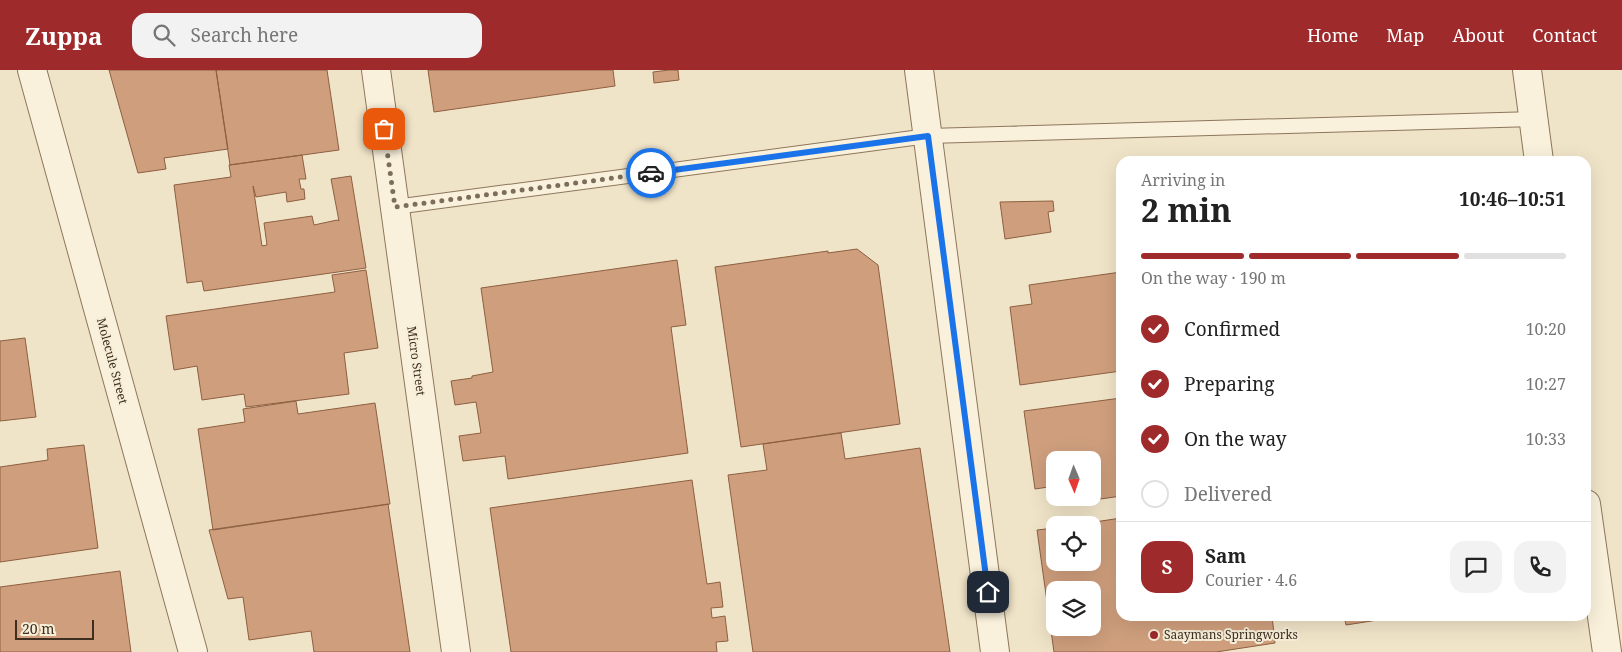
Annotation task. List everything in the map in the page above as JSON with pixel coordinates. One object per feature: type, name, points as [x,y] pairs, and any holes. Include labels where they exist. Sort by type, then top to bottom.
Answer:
[{"type":"street","name":"Molecule Street","points":[[32,70],[192,652]]},
{"type":"street","name":"Micro Street","points":[[376,70],[456,652]]},
{"type":"street","points":[[919,70],[995,652]]},
{"type":"street","points":[[1527,70],[1538,156]]},
{"type":"street","points":[[1591,545],[1604,651]]},
{"type":"lane","points":[[395,207],[928,136],[1534,119]]},
{"type":"building","points":[[109,70],[216,70],[228,149],[164,158],[166,169],[138,173]]},
{"type":"building","points":[[216,70],[327,70],[339,150],[230,165]]},
{"type":"building","points":[[428,70],[613,70],[615,86],[434,112]]},
{"type":"building","points":[[678,70],[679,80],[654,83],[653,72]]},
{"type":"building","points":[[302,155],[306,179],[299,179],[301,189],[304,189],[305,199],[287,202],[286,192],[256,197],[253,186],[262,246],[267,245],[264,223],[312,216],[314,225],[339,221],[331,179],[351,176],[366,268],[204,291],[202,281],[187,283],[174,185],[231,177],[229,165]]},
{"type":"building","points":[[1053,201],[1054,211],[1048,212],[1051,232],[1005,239],[1000,202]]},
{"type":"building","points":[[857,249],[878,265],[900,424],[741,447],[715,267],[828,251],[828,253]]},
{"type":"building","points":[[677,260],[686,325],[671,327],[688,453],[508,479],[505,456],[463,461],[459,436],[481,433],[476,402],[455,405],[451,381],[493,372],[481,288]]},
{"type":"building","points":[[366,270],[378,348],[344,353],[349,394],[246,407],[244,394],[202,400],[197,366],[174,370],[166,316],[335,292],[332,275]]},
{"type":"building","points":[[1116,273],[1116,372],[1020,385],[1010,307],[1032,304],[1029,285]]},
{"type":"building","points":[[25,338],[36,417],[0,421],[0,341]]},
{"type":"building","points":[[1116,399],[1116,497],[1101,499],[1101,451],[1046,451],[1046,487],[1035,489],[1024,411]]},
{"type":"building","points":[[296,401],[298,414],[375,403],[390,504],[213,530],[198,429],[245,422],[243,409]]},
{"type":"building","points":[[841,433],[845,459],[920,448],[950,652],[753,652],[728,475],[767,470],[763,444]]},
{"type":"building","points":[[84,445],[98,548],[0,562],[0,467],[48,460],[47,449]]},
{"type":"building","points":[[692,480],[707,584],[720,582],[723,607],[711,608],[712,618],[725,616],[728,641],[716,642],[717,652],[511,652],[490,508]]},
{"type":"building","points":[[388,504],[410,652],[314,652],[311,631],[249,640],[243,597],[228,599],[209,530]]},
{"type":"building","points":[[1116,519],[1116,621],[1273,621],[1275,643],[1216,652],[1054,652],[1052,636],[1101,636],[1101,581],[1046,581],[1046,595],[1037,530],[1046,529],[1046,571],[1101,571],[1101,521]]},
{"type":"building","points":[[120,571],[131,652],[0,652],[0,587]]},
{"type":"building","points":[[1345,621],[1371,621],[1346,625]]},
{"type":"way so far","points":[[384,129],[395,207],[651,173]]},
{"type":"place","name":"Saaymans Springworks","points":[[1154,635]]},
{"type":"route","points":[[651,173],[928,136],[988,592]]}]
